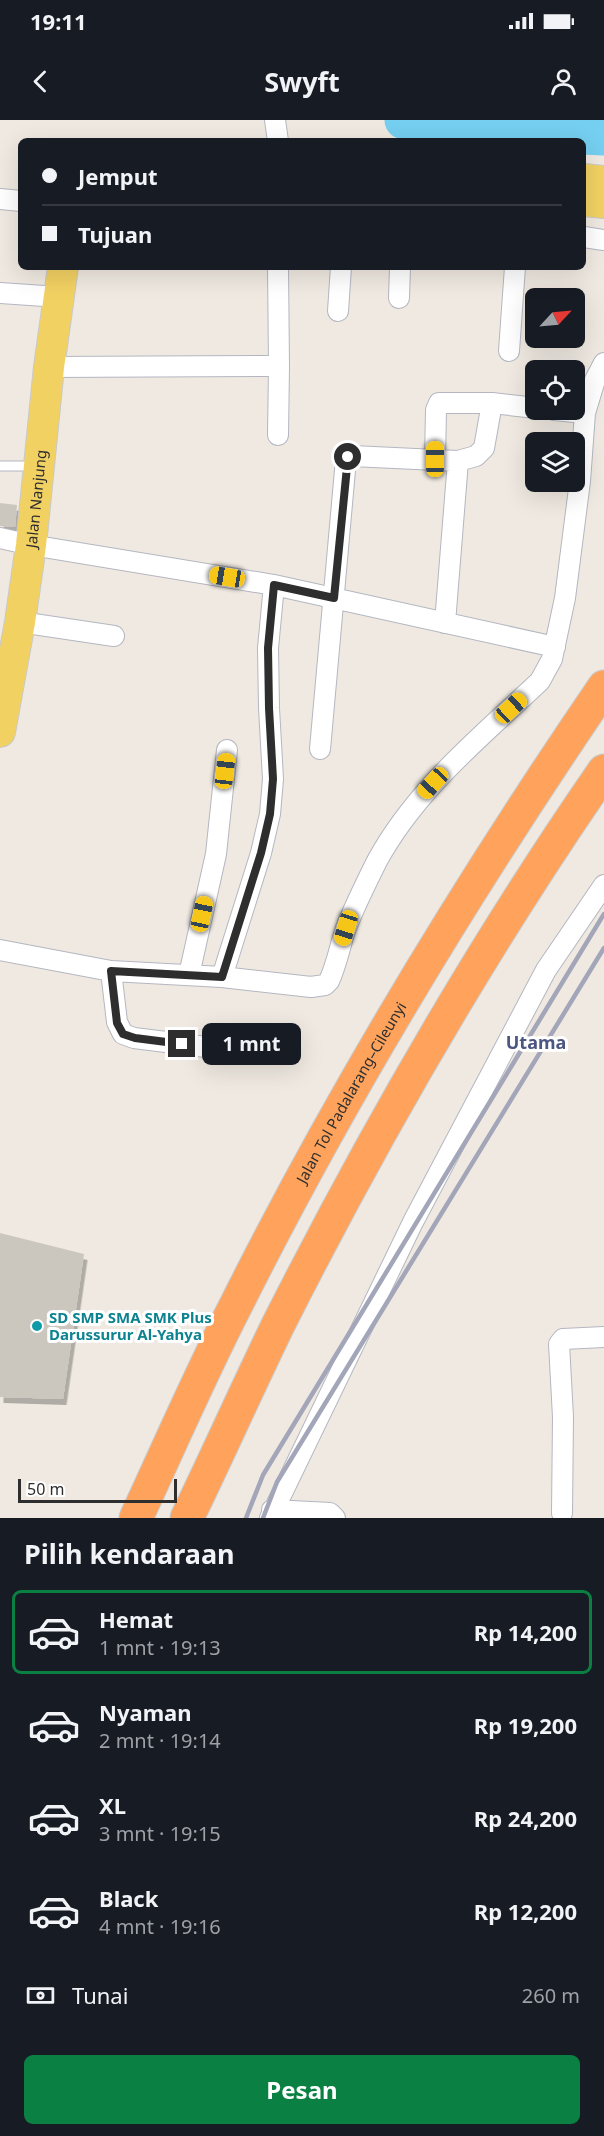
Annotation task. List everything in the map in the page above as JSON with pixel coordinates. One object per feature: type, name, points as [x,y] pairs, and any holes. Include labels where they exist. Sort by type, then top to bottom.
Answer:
[{"type":"highway","name":"Jalan Tol Padalarang–Cileunyi","points":[[136,1518],[235,1305],[313,1159],[396,1012],[471,889],[604,687]]},
{"type":"highway","points":[[187,1518],[278,1327],[346,1196],[501,927],[604,771]]},
{"type":"main road","points":[[586,179],[604,181]]},
{"type":"main road","points":[[586,201],[604,203]]},
{"type":"main road","name":"Jalan Nanjung","points":[[0,732],[31,545],[49,367],[63,270]]},
{"type":"street","points":[[0,199],[18,201]]},
{"type":"street","points":[[586,237],[604,240]]},
{"type":"street","points":[[278,270],[278,435]]},
{"type":"street","points":[[338,311],[341,270]]},
{"type":"street","points":[[399,298],[400,270]]},
{"type":"street","points":[[510,351],[515,270]]},
{"type":"street","points":[[0,293],[59,297]]},
{"type":"street","points":[[585,412],[595,380],[604,363]]},
{"type":"street","points":[[49,367],[279,366]]},
{"type":"street","points":[[435,459],[436,410],[439,403],[525,407]]},
{"type":"street","points":[[320,749],[346,459],[352,456],[458,460],[476,456],[484,448],[492,404]]},
{"type":"street","points":[[0,950],[111,971],[222,977],[311,987],[325,985],[329,981],[346,928],[362,891],[396,830],[422,795],[455,760],[540,681],[548,670],[565,598],[580,481],[584,420]]},
{"type":"street","points":[[445,623],[458,460]]},
{"type":"street","points":[[0,539],[274,585],[555,647]]},
{"type":"street","points":[[222,977],[261,853],[270,814],[273,779],[268,648],[274,585]]},
{"type":"street","points":[[20,622],[114,636]]},
{"type":"street","points":[[189,975],[216,854],[227,750]]},
{"type":"street","points":[[335,1518],[330,1513],[271,1514],[413,1222],[546,970],[604,885]]},
{"type":"street","points":[[111,971],[117,1023],[123,1034],[135,1038],[206,1047]]},
{"type":"street","points":[[562,1513],[563,1417],[559,1344],[563,1339],[604,1337]]},
{"type":"lane","points":[[0,466],[39,466]]},
{"type":"building","points":[[0,503],[17,505],[15,527],[0,526]]},
{"type":"building","name":"SD SMP SMA SMK Plus Darussurur Al-Yahya","points":[[0,1233],[84,1254],[63,1399],[0,1397]]},
{"type":"waterway","points":[[404,120],[478,130],[604,136]]},
{"type":"railway","points":[[246,1518],[263,1475],[604,914]]},
{"type":"railway","points":[[263,1518],[277,1482],[604,948]]},
{"type":"place","name":"SD SMP SMA SMK Plus Darussurur Al-Yahya","points":[[37,1326]]},
{"type":"district","name":"Utama","points":[[536,1042]]},
{"type":"route","points":[[182,1044],[128,1037],[119,1030],[111,971],[222,977],[261,853],[270,814],[273,779],[268,648],[274,585],[334,598],[348,457]]}]
